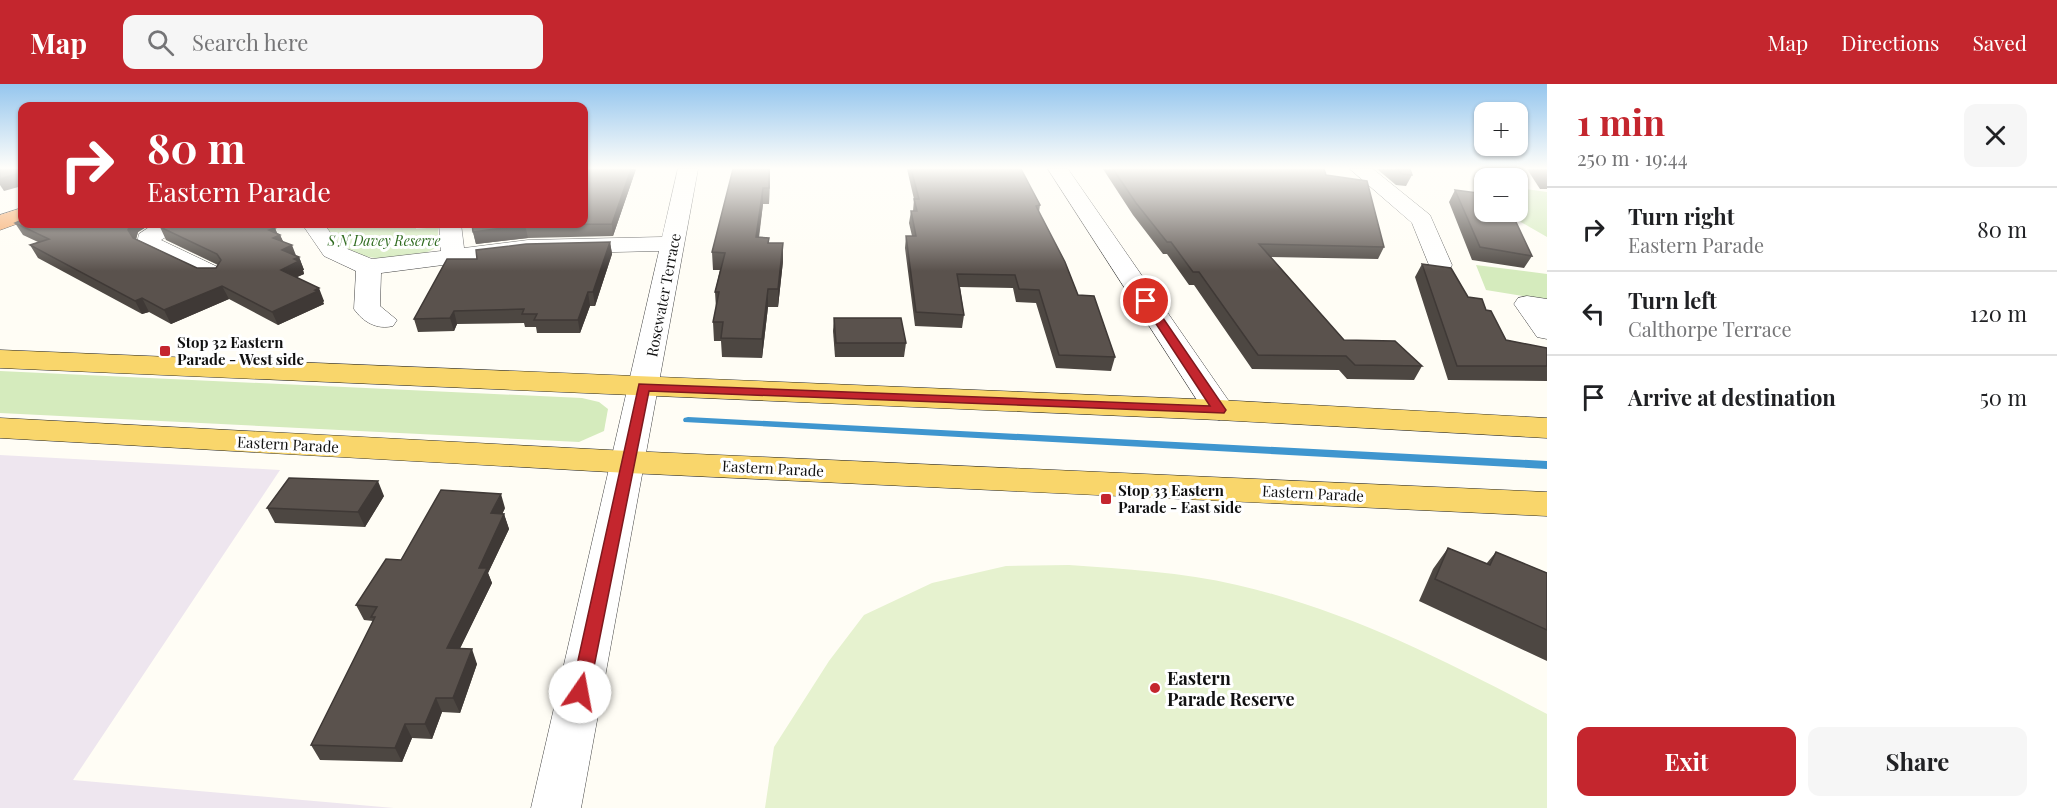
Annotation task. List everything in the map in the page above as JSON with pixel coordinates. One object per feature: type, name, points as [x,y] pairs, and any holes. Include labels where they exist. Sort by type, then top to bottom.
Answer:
[{"type":"highway","points":[[0,209],[18,203]]},
{"type":"highway","points":[[0,223],[18,216]]},
{"type":"main road","points":[[0,359],[1219,410],[1547,428]]},
{"type":"main road","name":"Eastern Parade","points":[[0,428],[628,462],[1547,504]]},
{"type":"street","name":"Rosewater Terrace","points":[[556,808],[681,203]]},
{"type":"street","points":[[1080,203],[1219,410]]},
{"type":"street","points":[[1401,203],[1422,220],[1440,265]]},
{"type":"street","points":[[316,228],[332,251],[369,267],[528,247],[673,244]]},
{"type":"street","points":[[450,228],[453,257]]},
{"type":"street","points":[[161,229],[149,243],[213,274]]},
{"type":"street","points":[[369,267],[366,309],[383,320]]},
{"type":"street","points":[[1547,307],[1527,303],[1547,331]]},
{"type":"shaded area","points":[[0,455],[280,470],[73,780],[394,808],[0,808]]},
{"type":"green space","points":[[1528,203],[1547,203],[1547,237],[1521,222],[1528,222]]},
{"type":"green space","name":"S N Davey Reserve","points":[[327,228],[438,228],[438,246],[420,255],[408,257],[384,258],[361,255],[344,247]]},
{"type":"green space","points":[[1476,265],[1547,274],[1547,300],[1486,290]]},
{"type":"green space","points":[[0,371],[582,398],[599,402],[608,409],[604,431],[579,442],[0,413]]},
{"type":"green space","name":"Eastern Parade Reserve","points":[[1069,565],[1195,577],[1278,596],[1357,623],[1472,675],[1547,714],[1547,808],[765,808],[774,747],[829,661],[864,615],[932,583],[1006,566]]},
{"type":"building","points":[[588,203],[619,203],[612,224],[588,224]]},
{"type":"building","points":[[724,203],[761,203],[756,237],[769,238],[768,243],[783,243],[778,289],[768,289],[762,339],[721,338],[723,322],[713,322],[719,292],[715,292],[725,253],[712,252]]},
{"type":"building","points":[[915,203],[1039,203],[1040,205],[1036,206],[1065,262],[1078,295],[1094,296],[1115,357],[1059,355],[1039,290],[1019,289],[1015,275],[957,274],[964,315],[916,312],[906,236],[916,236],[911,211],[917,211]]},
{"type":"building","points":[[1136,203],[1373,203],[1384,247],[1259,244],[1344,340],[1395,341],[1422,366],[1355,365],[1346,356],[1258,355],[1199,272],[1193,272],[1171,242],[1167,242]]},
{"type":"building","points":[[1461,203],[1474,203],[1474,222],[1516,222],[1532,256],[1480,247]]},
{"type":"building","points":[[26,228],[129,228],[133,238],[197,268],[216,268],[221,260],[217,254],[162,228],[275,228],[269,230],[280,235],[273,238],[292,245],[282,250],[299,257],[294,259],[299,261],[281,270],[319,288],[315,290],[318,291],[272,312],[222,286],[164,310],[142,298],[135,301],[30,245],[49,239]]},
{"type":"building","points":[[472,228],[503,228],[473,232]]},
{"type":"building","points":[[610,242],[593,292],[588,292],[578,320],[534,320],[537,314],[522,314],[524,309],[454,311],[450,318],[414,319],[447,259],[477,259],[476,250],[526,244]]},
{"type":"building","points":[[1422,264],[1451,268],[1468,297],[1482,299],[1486,310],[1491,311],[1506,340],[1547,348],[1547,366],[1457,366]]},
{"type":"building","points":[[834,318],[901,318],[906,343],[836,343]]},
{"type":"building","points":[[289,478],[378,481],[358,512],[267,508]]},
{"type":"building","points":[[441,490],[501,494],[491,513],[504,514],[479,568],[487,568],[447,648],[472,649],[453,698],[436,698],[425,724],[405,724],[395,748],[311,745],[375,617],[371,617],[377,607],[356,605],[386,559],[401,560]]},
{"type":"building","points":[[1448,548],[1490,565],[1496,552],[1547,573],[1547,630],[1435,579]]},
{"type":"waterway","points":[[688,420],[1547,465]]},
{"type":"place","name":"Stop 32 Eastern Parade - West side","points":[[165,351]]},
{"type":"place","name":"Stop 33 Eastern Parade - East side","points":[[1106,499]]},
{"type":"place","name":"Eastern Parade Reserve","points":[[1155,688]]},
{"type":"route","points":[[580,692],[643,387],[1219,410],[1146,301]]}]
